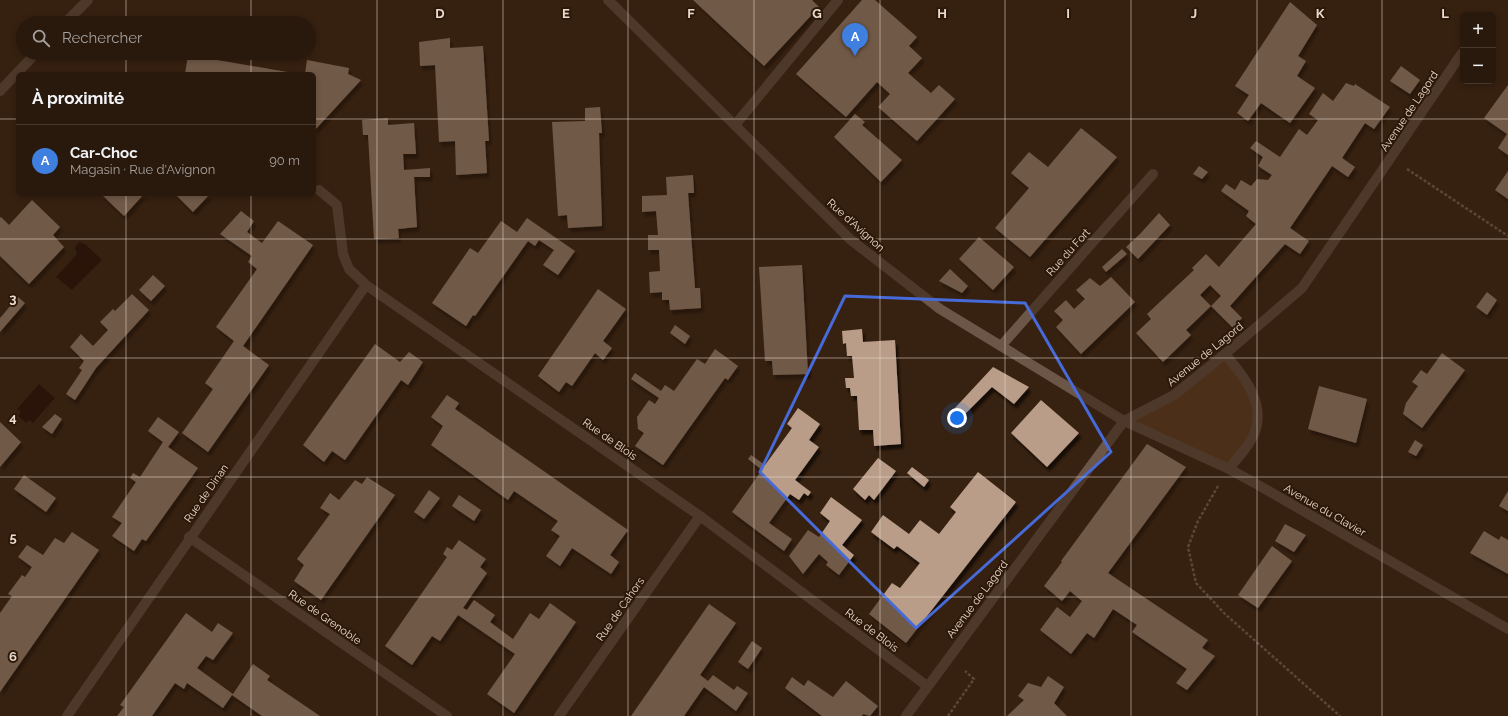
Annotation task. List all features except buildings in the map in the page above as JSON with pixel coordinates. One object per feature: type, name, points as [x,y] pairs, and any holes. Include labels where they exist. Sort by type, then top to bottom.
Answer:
[{"type":"street","points":[[72,16],[88,0]]},
{"type":"street","name":"Rue d'Avignon","points":[[608,0],[851,240],[940,309],[1124,421]]},
{"type":"street","points":[[735,125],[838,0]]},
{"type":"street","name":"Avenue de Lagord","points":[[906,716],[1124,421],[1174,395],[1225,354],[1302,288],[1460,57]]},
{"type":"street","points":[[18,72],[29,60]]},
{"type":"street","points":[[0,91],[16,74]]},
{"type":"street","name":"Rue du Fort","points":[[1000,346],[1152,174]]},
{"type":"street","name":"Rue de Blois","points":[[319,190],[337,205],[343,254],[349,269],[366,285],[700,516],[927,686]]},
{"type":"street","name":"Rue de Dinan","points":[[67,716],[366,285]]},
{"type":"street","points":[[1225,354],[1245,378],[1254,397],[1257,416],[1254,434],[1229,469]]},
{"type":"street","name":"Avenue du Clavier","points":[[1124,421],[1229,469],[1508,629]]},
{"type":"street","name":"Rue de Cahors","points":[[559,716],[700,516]]},
{"type":"street","name":"Rue de Grenoble","points":[[190,537],[447,716]]},
{"type":"path","points":[[1391,158],[1508,236]]},
{"type":"path","points":[[1229,469],[1198,521],[1188,546],[1196,583],[1225,614],[1340,716]]},
{"type":"path","points":[[948,658],[974,679],[948,716]]},
{"type":"highlighted area","points":[[845,296],[1025,303],[1111,452],[916,628],[760,472]]},
{"type":"shaded area","points":[[79,242],[85,244],[102,260],[72,290],[56,277],[77,254],[75,247]]},
{"type":"shaded area","points":[[1225,354],[1254,397],[1254,434],[1229,469],[1124,421],[1174,395]]},
{"type":"shaded area","points":[[39,384],[55,398],[33,423],[29,420],[26,423],[18,416],[21,412],[17,409]]},
{"type":"place","name":"Car-Choc","points":[[855,56]]}]
